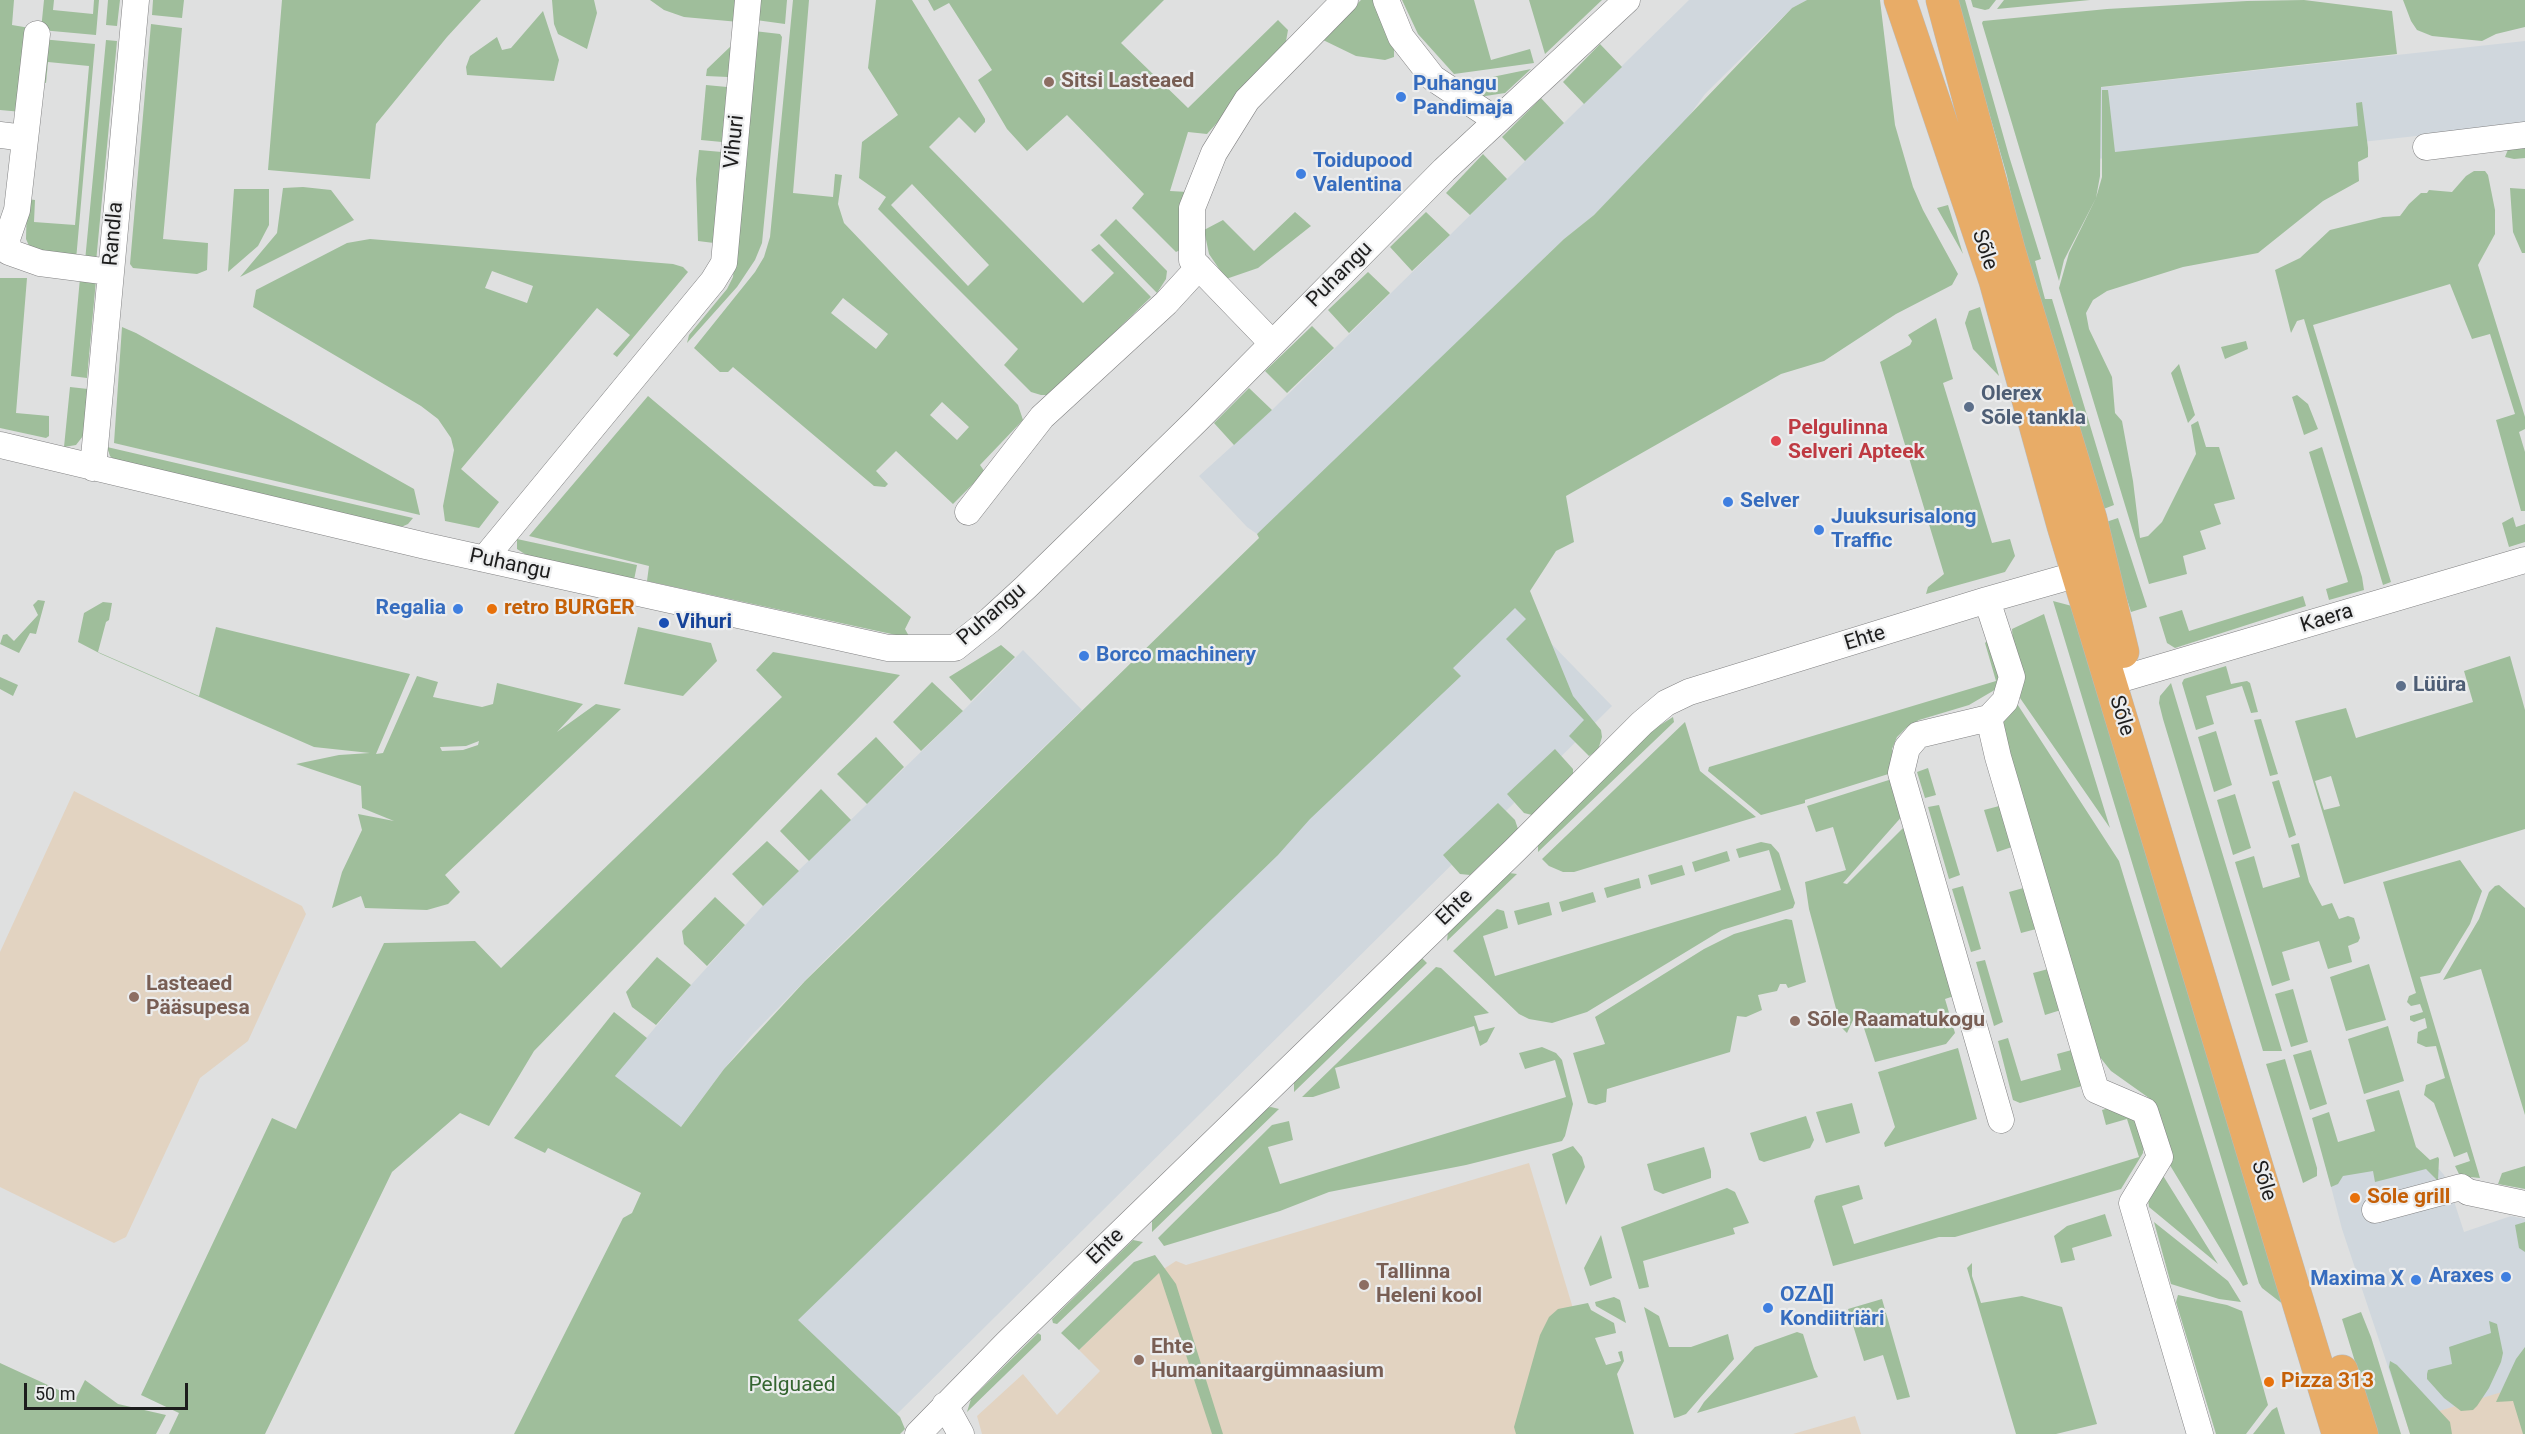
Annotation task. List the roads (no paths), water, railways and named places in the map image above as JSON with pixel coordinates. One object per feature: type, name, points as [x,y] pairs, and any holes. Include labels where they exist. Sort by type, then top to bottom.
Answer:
[{"type":"main road","name":"Sõle","points":[[1900,0],[2090,571],[2338,1434]]},
{"type":"main road","name":"Sõle","points":[[1942,0],[2010,253],[2091,519],[2090,571]]},
{"type":"main road","name":"Sõle","points":[[2120,680],[2362,1434]]},
{"type":"street","name":"Randla","points":[[93,468],[136,0]]},
{"type":"street","name":"Vihuri","points":[[484,559],[713,281],[724,263],[748,0]]},
{"type":"street","points":[[1272,343],[1192,260],[1192,208],[1214,153],[1247,100],[1345,0]]},
{"type":"street","points":[[1386,0],[1401,37],[1433,78],[1497,120]]},
{"type":"street","name":"Puhangu","points":[[0,446],[484,559],[888,648],[955,648],[1026,587],[1197,420],[1497,120],[1627,0]]},
{"type":"street","points":[[5,248],[17,210],[37,34]]},
{"type":"street","points":[[0,135],[25,138]]},
{"type":"street","points":[[2426,147],[2525,135]]},
{"type":"street","points":[[0,215],[5,248]]},
{"type":"street","points":[[5,248],[40,263],[110,272]]},
{"type":"street","points":[[968,512],[1042,417],[1166,303],[1199,267]]},
{"type":"street","name":"Kaera","points":[[2120,680],[2525,560]]},
{"type":"street","name":"Ehte","points":[[918,1434],[1642,723],[1666,703],[1689,692],[1987,600],[2090,571]]},
{"type":"street","points":[[1987,600],[2012,677],[2005,701],[1989,718],[1918,735],[1907,748],[1901,774],[2001,1120]]},
{"type":"street","points":[[1989,718],[1998,757],[2096,1090],[2145,1111],[2160,1157],[2132,1203],[2200,1434]]},
{"type":"street","points":[[2375,1210],[2461,1187],[2468,1192],[2525,1204]]},
{"type":"street","points":[[945,1405],[961,1434]]},
{"type":"place","name":"Sitsi Lasteaed","points":[[1049,82]]},
{"type":"place","name":"Puhangu Pandimaja","points":[[1401,97]]},
{"type":"place","name":"Toidupood Valentina","points":[[1301,174]]},
{"type":"place","name":"Olerex Sõle tankla","points":[[1969,407]]},
{"type":"place","name":"Pelgulinna Selveri Apteek","points":[[1776,441]]},
{"type":"place","name":"Selver","points":[[1728,502]]},
{"type":"place","name":"Juuksurisalong Traffic","points":[[1819,530]]},
{"type":"place","name":"Regalia","points":[[458,609]]},
{"type":"place","name":"retro BURGER","points":[[492,609]]},
{"type":"place","name":"Vihuri","points":[[664,623]]},
{"type":"place","name":"Borco machinery","points":[[1084,656]]},
{"type":"place","name":"Lüüra","points":[[2401,686]]},
{"type":"place","name":"Lasteaed Pääsupesa","points":[[134,997]]},
{"type":"place","name":"Sõle Raamatukogu","points":[[1795,1021]]},
{"type":"place","name":"Sõle grill","points":[[2355,1198]]},
{"type":"place","name":"Araxes","points":[[2506,1277]]},
{"type":"place","name":"Maxima X","points":[[2416,1280]]},
{"type":"place","name":"Tallinna Heleni kool","points":[[1364,1285]]},
{"type":"place","name":"OZ∆[] Kondiitriäri","points":[[1768,1308]]},
{"type":"place","name":"Ehte Humanitaargümnaasium","points":[[1139,1360]]},
{"type":"place","name":"Pizza 313","points":[[2269,1382]]},
{"type":"park label","name":"Pelguaed","points":[[792,1386]]}]
